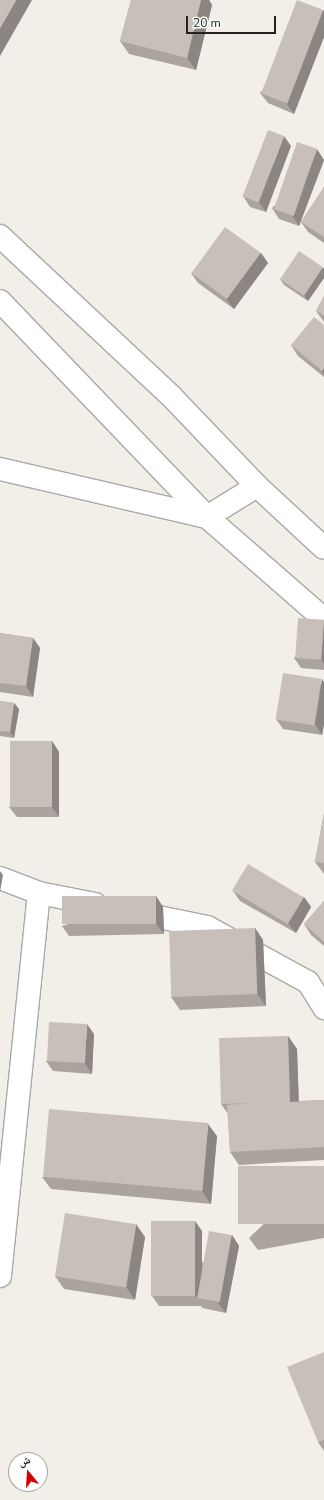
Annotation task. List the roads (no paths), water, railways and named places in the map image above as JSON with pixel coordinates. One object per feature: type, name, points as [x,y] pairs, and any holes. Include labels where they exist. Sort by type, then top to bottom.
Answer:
[{"type":"street","points":[[0,236],[171,396],[257,486],[324,548]]},
{"type":"street","points":[[0,301],[207,517],[324,620]]},
{"type":"street","points":[[0,469],[207,517],[257,486]]},
{"type":"street","points":[[0,878],[39,893],[208,927],[308,982],[324,1008]]},
{"type":"street","points":[[0,1276],[7,1132],[39,893]]}]
